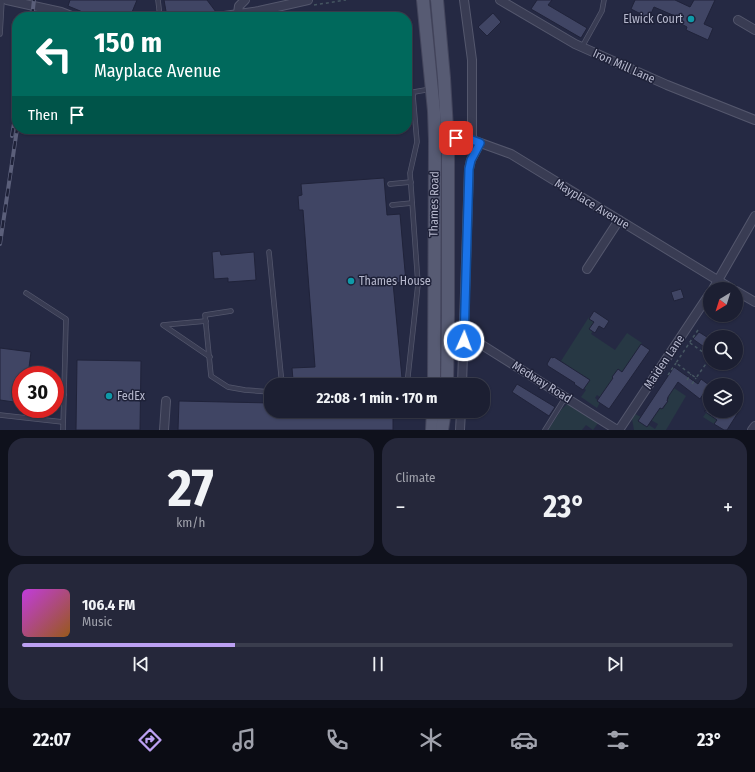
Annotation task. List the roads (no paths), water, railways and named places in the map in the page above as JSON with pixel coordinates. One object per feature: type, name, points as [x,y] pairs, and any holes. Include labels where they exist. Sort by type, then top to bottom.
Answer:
[{"type":"main road","name":"Thames Road","points":[[423,0],[432,88],[435,140],[434,378]]},
{"type":"main road","name":"Thames Road","points":[[437,0],[448,146],[447,378]]},
{"type":"main road","points":[[432,430],[433,418]]},
{"type":"main road","points":[[442,430],[444,418]]},
{"type":"street","points":[[7,0],[60,12]]},
{"type":"street","points":[[238,12],[240,6],[245,0]]},
{"type":"street","points":[[248,12],[308,0]]},
{"type":"street","points":[[462,378],[469,169],[476,142],[472,60],[464,0]]},
{"type":"street","name":"Iron Mill Lane","points":[[500,0],[582,47],[668,85],[755,120]]},
{"type":"street","points":[[738,20],[755,30]]},
{"type":"street","name":"Mayplace Avenue","points":[[448,146],[456,138],[464,137],[511,154],[718,281]]},
{"type":"street","points":[[718,281],[755,216]]},
{"type":"street","points":[[587,269],[619,220]]},
{"type":"street","points":[[743,295],[755,302]]},
{"type":"street","name":"Maiden Lane","points":[[618,430],[703,304]]},
{"type":"street","name":"Medway Road","points":[[464,341],[482,345],[618,430]]},
{"type":"street","points":[[164,430],[166,401]]},
{"type":"street","points":[[460,430],[461,418]]},
{"type":"street","points":[[752,430],[755,426]]},
{"type":"lane","points":[[0,34],[2,0]]},
{"type":"lane","points":[[158,0],[159,12]]},
{"type":"lane","points":[[582,47],[602,11],[604,0]]},
{"type":"lane","points":[[408,378],[418,284],[410,172],[417,142],[413,96],[414,92],[432,88]]},
{"type":"lane","points":[[390,184],[411,182]]},
{"type":"lane","points":[[392,205],[412,203]]},
{"type":"lane","points":[[269,252],[281,378]]},
{"type":"lane","points":[[26,293],[66,319],[64,395]]},
{"type":"lane","points":[[231,311],[205,315],[211,376],[228,388],[264,391]]},
{"type":"lane","points":[[206,321],[162,325],[210,357]]},
{"type":"lane","points":[[545,430],[565,397]]},
{"type":"lane","points":[[0,414],[63,422]]},
{"type":"lane","points":[[63,418],[63,430]]},
{"type":"railway","points":[[33,12],[34,0]]},
{"type":"railway","points":[[0,244],[16,134]]},
{"type":"place","name":"Elwick Court","points":[[691,19]]},
{"type":"place","name":"Thames House","points":[[351,281]]},
{"type":"place","name":"FedEx","points":[[109,396]]}]
